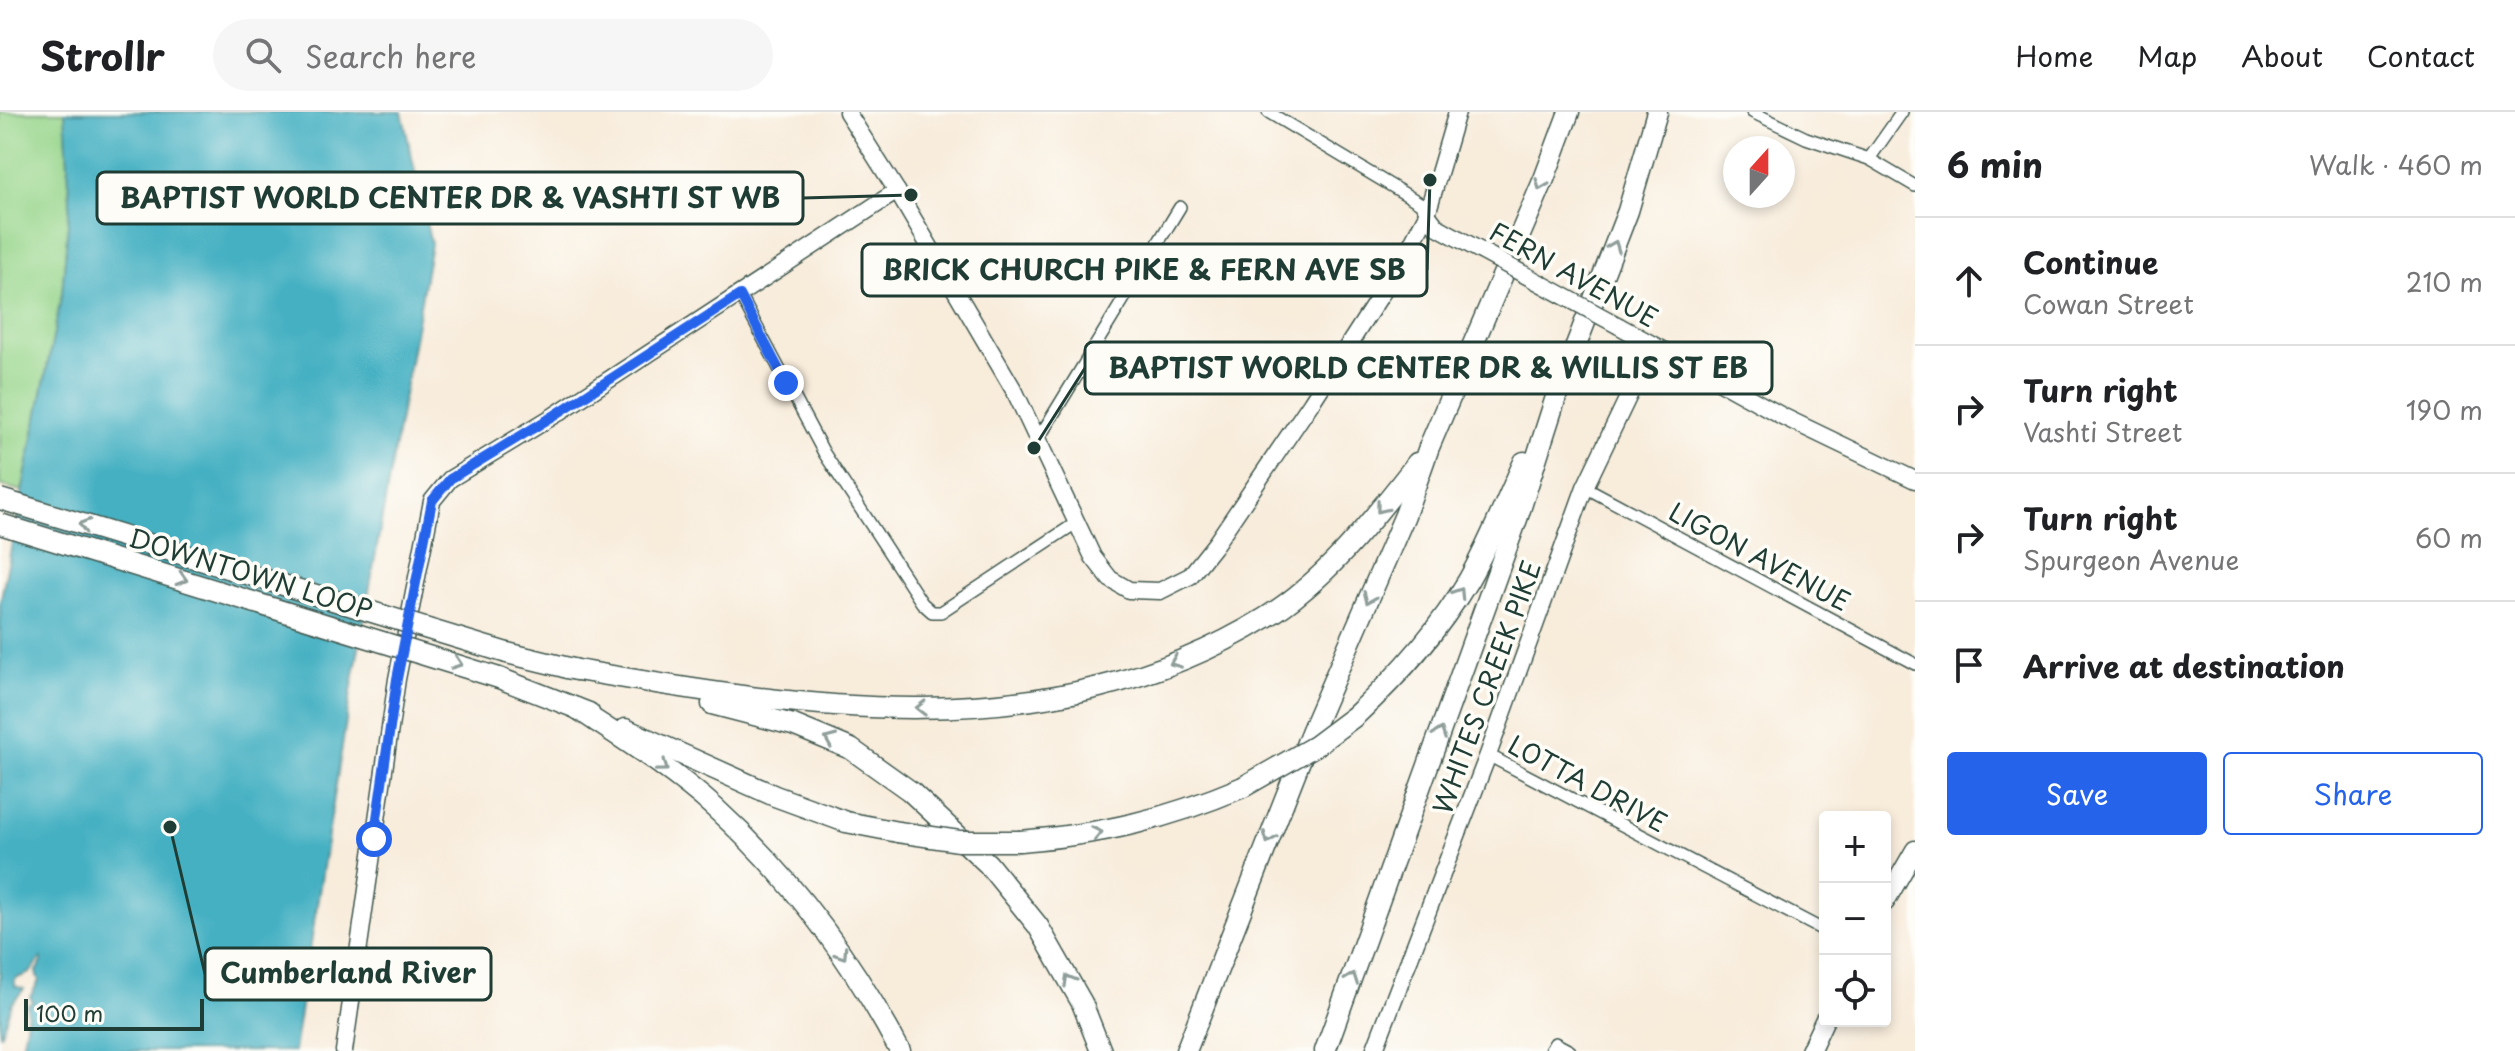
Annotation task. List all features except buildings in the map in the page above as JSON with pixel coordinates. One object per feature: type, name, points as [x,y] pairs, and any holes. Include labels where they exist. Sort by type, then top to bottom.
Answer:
[{"type":"highway","points":[[1186,1051],[1312,730],[1405,515],[1429,447],[1532,208],[1569,112]]},
{"type":"highway","points":[[1325,1051],[1513,531],[1556,397],[1628,211],[1657,112]]},
{"type":"highway","points":[[576,708],[775,796],[846,822],[898,832],[959,841],[1020,841],[1081,836],[1194,808],[1243,787],[1315,746],[1355,716],[1397,677],[1431,637],[1469,578],[1556,397]]},
{"type":"highway","points":[[566,668],[725,695],[808,705],[902,708],[980,706],[1058,696],[1130,680],[1197,654],[1267,617],[1321,575],[1376,515],[1429,447]]},
{"type":"highway","name":"DOWNTOWN LOOP","points":[[0,499],[507,653],[566,668]]},
{"type":"highway","name":"DOWNTOWN LOOP","points":[[0,524],[439,657],[576,708]]},
{"type":"highway","points":[[566,668],[793,725],[851,749],[910,791],[988,864],[1038,926],[1082,1003],[1101,1051]]},
{"type":"highway","points":[[576,708],[655,761],[713,806],[771,861],[835,942],[877,1007],[900,1051]]},
{"type":"main road","points":[[1891,892],[1915,850]]},
{"type":"main road","points":[[1810,1051],[1821,1027]]},
{"type":"street","points":[[847,112],[1015,392],[1093,557],[1110,579],[1129,590],[1160,591],[1190,576],[1216,543],[1386,288],[1427,214],[1457,112]]},
{"type":"street","name":"FERN AVENUE","points":[[1268,112],[1420,203],[1436,226],[1784,417],[1914,477]]},
{"type":"street","points":[[1752,112],[1806,138],[1869,159],[1915,186]]},
{"type":"street","points":[[1869,159],[1902,112]]},
{"type":"street","points":[[344,1051],[400,664],[432,501],[450,479],[555,415],[897,191]]},
{"type":"street","points":[[1037,441],[1180,207]]},
{"type":"street","points":[[740,295],[824,453],[922,603],[932,612],[941,612],[1076,523]]},
{"type":"street","name":"WHITES CREEK PIKE","points":[[1374,1051],[1488,755],[1585,487],[1653,345]]},
{"type":"street","name":"LIGON AVENUE","points":[[1585,487],[1915,664]]},
{"type":"street","name":"LOTTA DRIVE","points":[[1488,755],[1819,928]]},
{"type":"street","points":[[1553,1047],[1570,1051]]},
{"type":"green space","points":[[0,112],[65,112],[70,201],[62,294],[22,491],[0,485]]},
{"type":"water","points":[[65,112],[402,112],[431,244],[348,709],[294,1051],[21,1051],[27,1006],[33,1001],[30,997],[39,981],[36,973],[42,957],[30,973],[15,979],[15,986],[24,989],[12,1003],[0,1036],[0,603],[62,293],[70,201]]},
{"type":"place","name":"BRICK CHURCH PIKE & FERN AVE SB","points":[[1430,180]]},
{"type":"place","name":"BAPTIST WORLD CENTER DR & VASHTI ST WB","points":[[911,195]]},
{"type":"place","name":"BAPTIST WORLD CENTER DR & WILLIS ST EB","points":[[1034,448]]},
{"type":"place","name":"Cumberland River","points":[[170,827]]},
{"type":"route","points":[[374,839],[397,679],[432,501],[450,479],[740,295],[786,383]]}]
